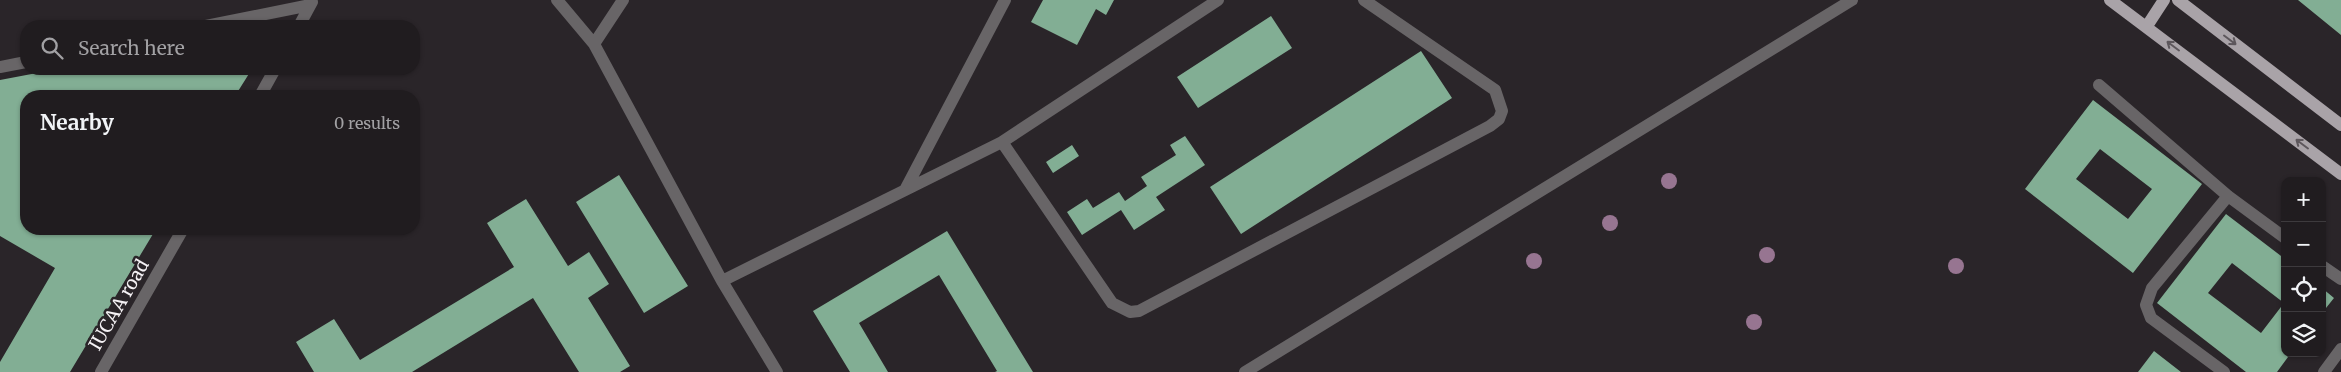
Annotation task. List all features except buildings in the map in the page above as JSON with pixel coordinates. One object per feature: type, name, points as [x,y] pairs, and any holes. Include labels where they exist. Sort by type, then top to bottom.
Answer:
[{"type":"main road","points":[[2110,0],[2341,174]]},
{"type":"main road","points":[[2147,26],[2164,0]]},
{"type":"main road","points":[[2178,0],[2341,125]]},
{"type":"street","points":[[556,0],[594,44],[722,281],[776,372]]},
{"type":"street","points":[[594,44],[623,0]]},
{"type":"street","points":[[906,190],[1005,0]]},
{"type":"street","points":[[722,281],[1002,142],[1218,0]]},
{"type":"street","points":[[1002,142],[1112,303],[1130,312],[1139,311],[1490,126],[1499,119],[1502,110],[1496,90],[1364,0]]},
{"type":"street","points":[[1245,372],[1852,0]]},
{"type":"street","points":[[234,20],[312,3]]},
{"type":"street","points":[[302,20],[312,3]]},
{"type":"street","points":[[0,67],[20,63]]},
{"type":"street","points":[[263,90],[272,75]]},
{"type":"street","points":[[2099,85],[2228,196],[2281,235]]},
{"type":"street","points":[[2224,372],[2152,318],[2146,305],[2152,288],[2228,196]]},
{"type":"street","name":"IUCAA road","points":[[101,372],[181,235]]},
{"type":"street","points":[[2323,267],[2341,280]]},
{"type":"street","points":[[2324,372],[2341,349]]}]
